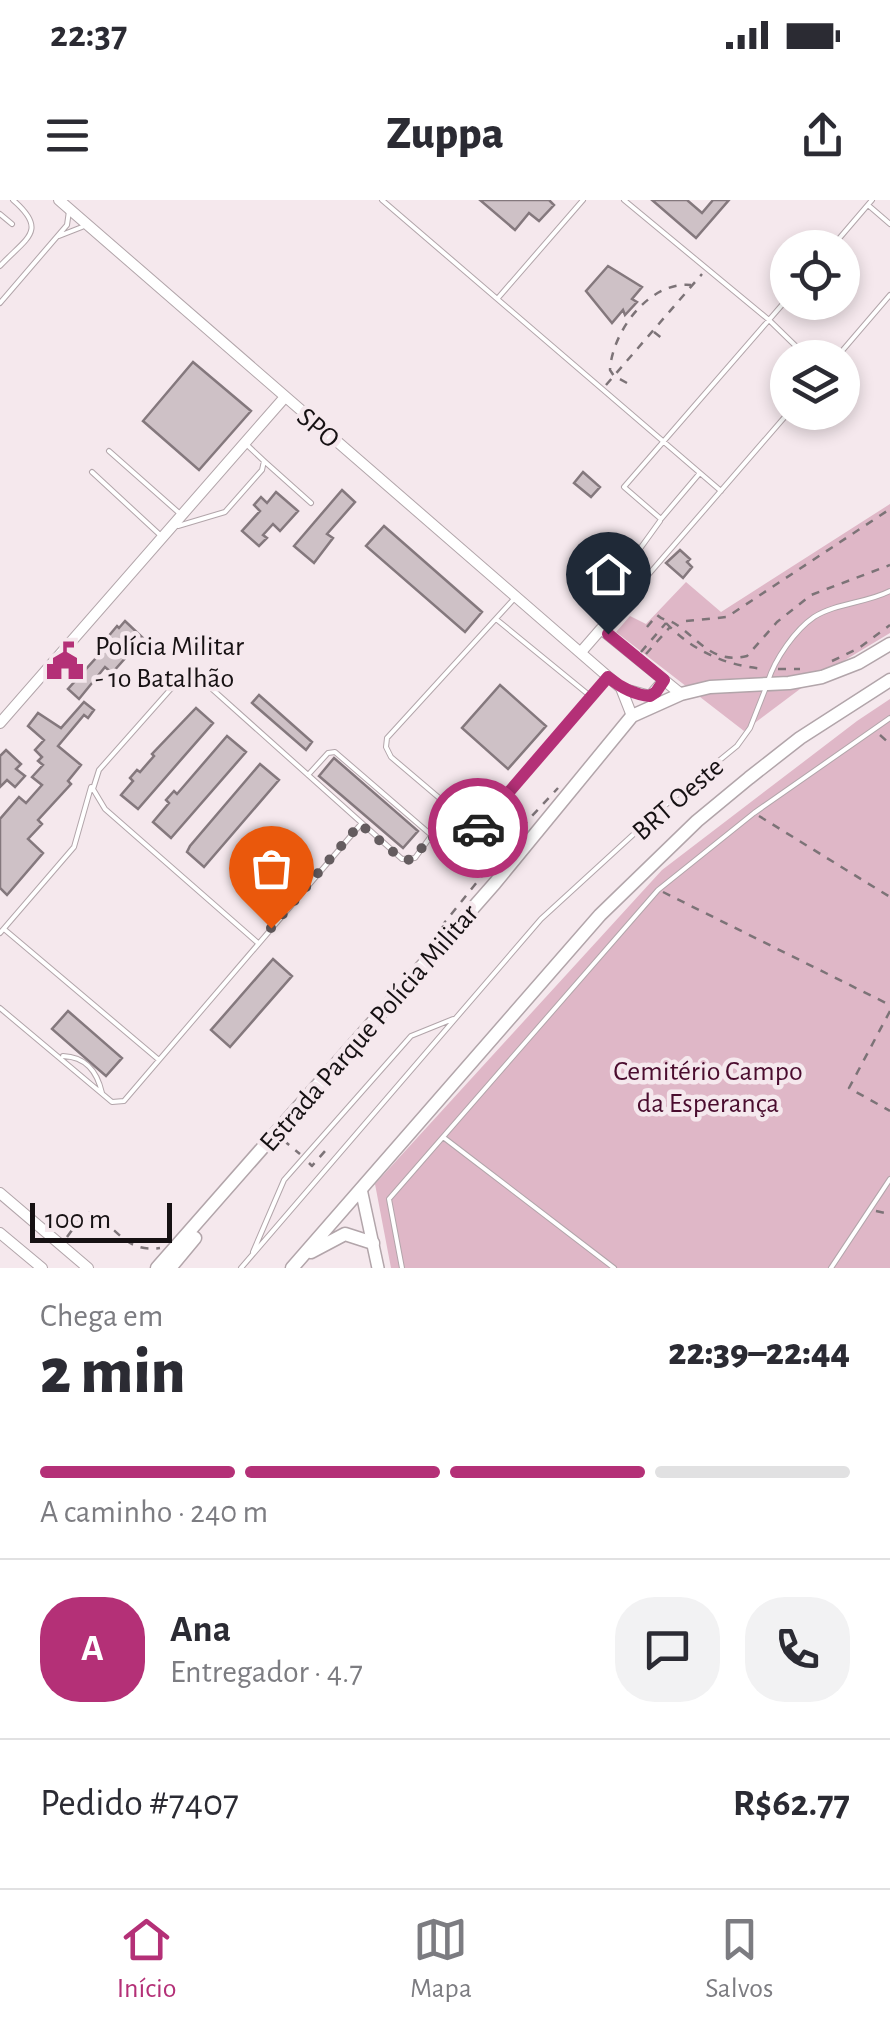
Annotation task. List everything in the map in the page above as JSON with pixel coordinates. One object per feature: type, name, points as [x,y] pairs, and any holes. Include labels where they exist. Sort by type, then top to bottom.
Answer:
[{"type":"main road","name":"Estrada Parque Polícia Militar","points":[[157,1268],[495,883],[632,716],[681,694],[740,683],[822,676],[858,663],[890,644]]},
{"type":"main road","points":[[292,1268],[600,915],[666,850],[696,821],[800,738],[890,680]]},
{"type":"main road","points":[[170,1268],[245,1177],[252,1160]]},
{"type":"main road","points":[[361,1189],[378,1268]]},
{"type":"main road","points":[[304,1254],[345,1234],[373,1243]]},
{"type":"street","name":"SPO","points":[[63,204],[581,652],[621,688],[632,716]]},
{"type":"street","points":[[0,723],[285,397]]},
{"type":"street","points":[[581,652],[601,629],[681,694]]},
{"type":"street","points":[[621,688],[650,696],[664,680]]},
{"type":"street","points":[[0,1193],[88,1268]]},
{"type":"street","points":[[0,1233],[42,1268]]},
{"type":"lane","points":[[0,266],[31,232],[33,223],[31,216],[13,200]]},
{"type":"lane","points":[[497,300],[583,200]]},
{"type":"lane","points":[[624,200],[790,340]]},
{"type":"lane","points":[[384,201],[721,491]]},
{"type":"lane","points":[[846,230],[870,202],[890,224]]},
{"type":"lane","points":[[0,303],[70,220],[63,204]]},
{"type":"lane","points":[[0,214],[12,224]]},
{"type":"lane","points":[[52,242],[70,229],[90,227]]},
{"type":"lane","points":[[851,340],[890,295]]},
{"type":"lane","points":[[661,519],[624,486],[769,320]]},
{"type":"lane","points":[[601,629],[774,430]]},
{"type":"lane","points":[[245,443],[311,503]]},
{"type":"lane","points":[[109,451],[182,515]]},
{"type":"lane","points":[[171,528],[225,512],[262,470],[264,461]]},
{"type":"lane","points":[[92,472],[162,538]]},
{"type":"lane","points":[[634,557],[698,474]]},
{"type":"lane","name":"BRT Oeste","points":[[240,1268],[541,919],[671,800],[737,746],[750,728],[772,668],[815,616],[890,591]]},
{"type":"lane","points":[[477,830],[391,757],[385,744],[516,598]]},
{"type":"lane","points":[[496,619],[590,696]]},
{"type":"lane","points":[[159,1060],[2,931],[74,847],[81,815],[99,770],[138,722],[187,673],[212,689],[404,860],[414,858],[431,836]]},
{"type":"lane","points":[[308,775],[328,753],[334,752],[431,836],[454,849],[477,830],[608,677]]},
{"type":"lane","points":[[402,1268],[388,1199],[658,890],[754,813],[890,718]]},
{"type":"lane","points":[[93,782],[94,796],[105,809],[258,943]]},
{"type":"lane","points":[[0,1008],[114,1103],[124,1101],[360,824]]},
{"type":"lane","name":"BRT Oeste","points":[[251,1256],[284,1180],[411,1036],[456,1018]]},
{"type":"lane","points":[[60,1056],[74,1057],[89,1066],[99,1079],[102,1093]]},
{"type":"lane","points":[[443,1137],[614,1268]]},
{"type":"lane","points":[[831,1268],[890,1178]]},
{"type":"path","points":[[602,390],[706,269]]},
{"type":"path","points":[[627,383],[610,370],[613,349],[634,315],[666,289],[692,285]]},
{"type":"path","points":[[653,330],[663,340]]},
{"type":"path","points":[[686,621],[727,618],[890,509]]},
{"type":"path","points":[[666,623],[672,621],[704,648],[725,657],[747,656],[777,622],[811,596],[890,565]]},
{"type":"path","points":[[647,627],[657,615],[696,649],[712,657],[772,668],[810,667]]},
{"type":"path","points":[[823,665],[890,626]]},
{"type":"path","points":[[874,730],[890,744]]},
{"type":"path","points":[[440,928],[518,831],[560,786]]},
{"type":"path","points":[[754,813],[890,896]]},
{"type":"path","points":[[658,890],[890,1008],[849,1088],[890,1111]]},
{"type":"path","points":[[276,1133],[312,1166],[324,1152]]},
{"type":"path","points":[[318,1145],[331,1157]]},
{"type":"path","points":[[870,1210],[890,1214]]},
{"type":"path","points":[[61,1244],[83,1215],[90,1213],[132,1246],[144,1250],[164,1248]]},
{"type":"green space","points":[[890,504],[890,633],[812,680],[744,731],[616,632],[630,616],[646,624],[686,582],[721,612]]},
{"type":"green space","name":"Cemitério Campo da Esperança","points":[[890,699],[890,1268],[391,1268],[375,1184],[662,870]]},
{"type":"building","points":[[480,200],[549,200],[554,205],[539,221],[529,213],[515,230]]},
{"type":"building","points":[[652,200],[687,200],[702,213],[713,200],[729,200],[696,238]]},
{"type":"building","points":[[608,266],[642,287],[632,299],[637,302],[612,323],[586,291]]},
{"type":"building","points":[[193,362],[251,411],[199,470],[143,421]]},
{"type":"building","points":[[583,472],[600,487],[591,497],[574,483]]},
{"type":"building","points":[[342,490],[355,502],[327,534],[333,538],[314,563],[294,546]]},
{"type":"building","points":[[276,492],[298,511],[280,531],[273,524],[259,546],[242,531],[260,511],[254,505],[261,497],[267,503]]},
{"type":"building","points":[[384,526],[482,612],[465,632],[366,546]]},
{"type":"building","points":[[680,550],[692,567],[683,578],[666,563]]},
{"type":"building","points":[[125,621],[143,638],[112,673],[105,667],[79,699],[68,689]]},
{"type":"building","points":[[500,685],[546,726],[508,769],[462,728]]},
{"type":"building","points":[[259,695],[312,742],[306,750],[252,703]]},
{"type":"building","points":[[84,702],[94,710],[88,718],[84,715],[58,746],[81,765],[28,839],[43,853],[7,895],[0,888],[0,819],[19,797],[26,803],[42,785],[32,777],[43,765],[35,750],[44,740],[28,726],[38,713],[61,728]]},
{"type":"building","points":[[196,708],[213,723],[138,809],[121,795],[133,781],[130,778],[137,770],[140,772]]},
{"type":"building","points":[[227,736],[246,752],[171,838],[153,822],[169,803],[166,800],[174,791],[177,794]]},
{"type":"building","points":[[6,750],[21,764],[16,769],[25,776],[15,787],[7,780],[0,787],[0,756]]},
{"type":"building","points":[[334,758],[418,831],[403,848],[319,776]]},
{"type":"building","points":[[260,764],[279,780],[204,867],[187,852],[190,846]]},
{"type":"building","points":[[273,959],[292,976],[230,1047],[211,1030]]},
{"type":"building","points":[[68,1011],[122,1058],[106,1076],[52,1029]]},
{"type":"way so far","points":[[271,928],[360,824],[408,860],[431,836],[454,849],[478,828]]},
{"type":"place","name":"Polícia Militar - 1o Batalhão","points":[[65,661]]},
{"type":"route","points":[[478,828],[608,677],[621,688],[642,695],[650,696],[661,686],[664,680],[608,634]]}]
